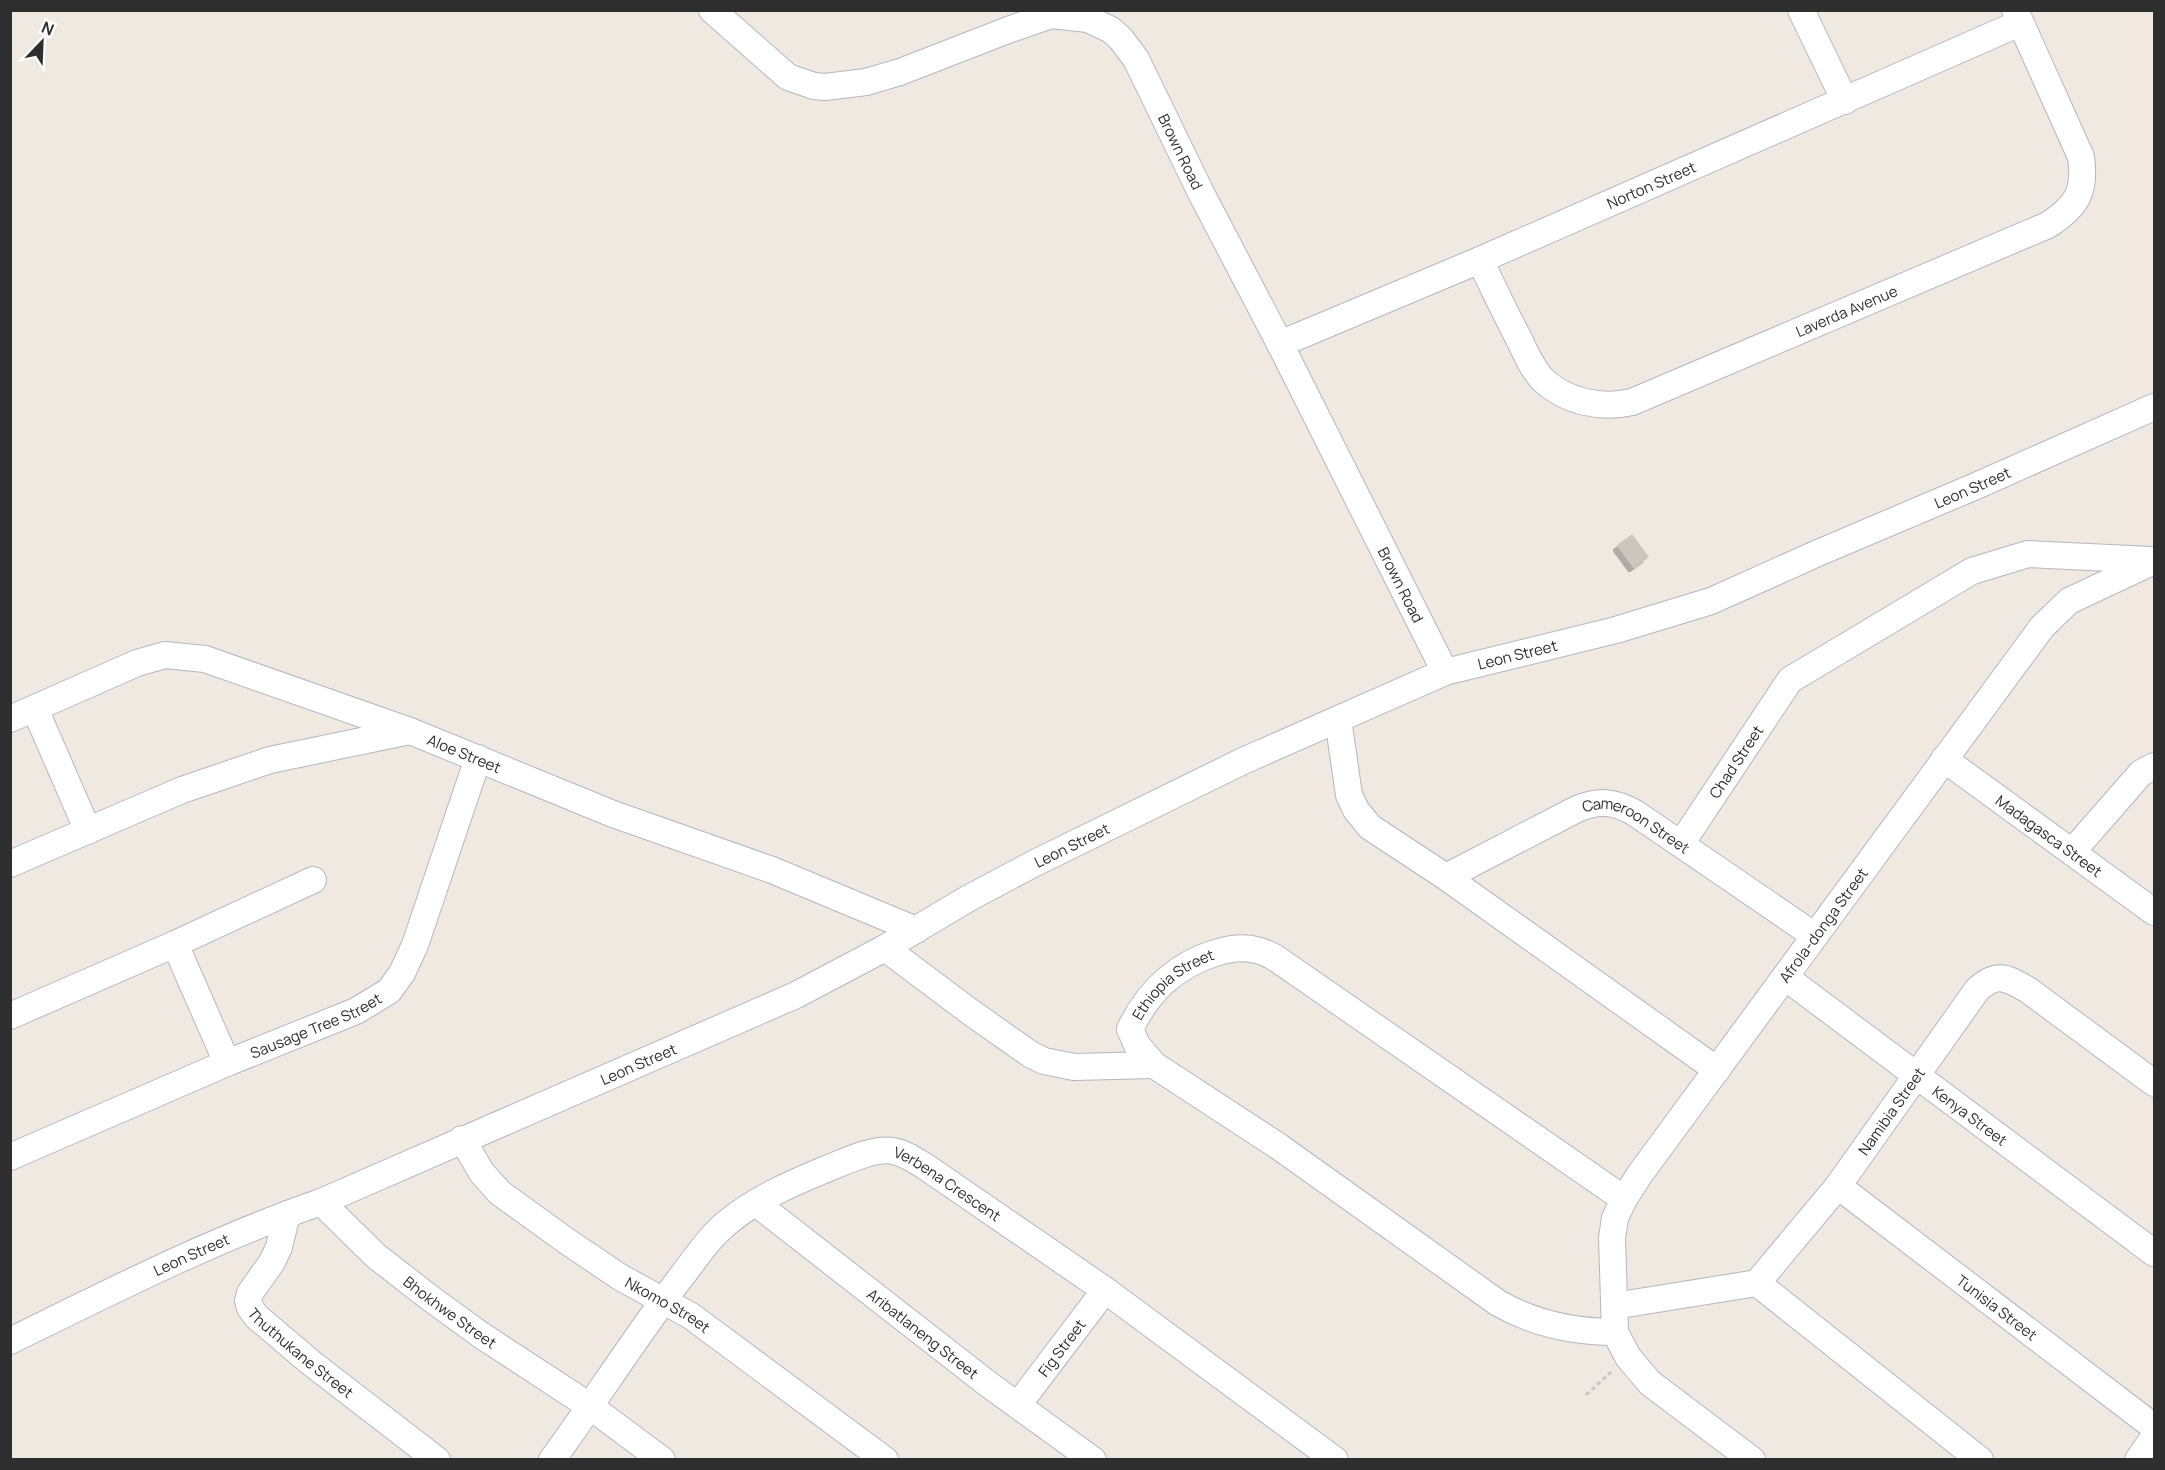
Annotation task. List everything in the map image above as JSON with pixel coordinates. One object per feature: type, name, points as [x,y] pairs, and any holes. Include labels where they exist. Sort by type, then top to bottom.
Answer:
[{"type":"street","name":"Brown Road","points":[[712,10],[788,76],[814,86],[825,87],[866,82],[900,72],[1051,15],[1088,19],[1111,30],[1129,47],[1136,59],[1201,193],[1280,344],[1445,672]]},
{"type":"street","points":[[1802,10],[1845,101]]},
{"type":"street","name":"Norton Street","points":[[1280,344],[1480,260],[1845,101],[2017,16]]},
{"type":"street","name":"Laverda Avenue","points":[[1480,260],[1529,360],[1541,377],[1572,398],[1620,405],[1632,402],[2049,225],[2067,212],[2078,198],[2081,190],[2081,157],[2017,16]]},
{"type":"street","name":"Leon Street","points":[[10,1341],[143,1276],[287,1214],[321,1202],[796,995],[885,948],[969,898],[1035,863],[1243,761],[1445,672],[1616,630],[1711,602],[2154,407]]},
{"type":"street","name":"Chad Street","points":[[1681,844],[1790,680],[1972,571],[2028,554],[2154,561]]},
{"type":"street","name":"Afrola-donga Street","points":[[1752,1460],[1650,1383],[1628,1357],[1616,1332],[1614,1306],[1612,1238],[1615,1218],[1623,1199],[2014,662],[2057,610],[2069,601],[2154,561]]},
{"type":"street","name":"Aloe Street","points":[[10,719],[137,663],[165,655],[205,659],[410,731],[613,814],[772,870],[916,930]]},
{"type":"street","points":[[35,709],[88,831]]},
{"type":"street","points":[[1338,719],[1349,795],[1356,810],[1370,827],[1446,877],[1717,1070]]},
{"type":"street","points":[[10,864],[182,790],[270,760],[410,731]]},
{"type":"street","name":"Sausage Tree Street","points":[[10,1157],[227,1063],[356,1011],[389,991],[402,974],[415,945],[478,758]]},
{"type":"street","name":"Madagasca Street","points":[[1944,759],[2154,912]]},
{"type":"street","points":[[2072,852],[2141,773],[2154,766]]},
{"type":"street","name":"Cameroon Street","points":[[1446,877],[1577,809],[1599,802],[1610,802],[1622,806],[1681,844],[1815,936]]},
{"type":"street","points":[[10,1016],[175,944],[313,880]]},
{"type":"street","points":[[175,944],[227,1063]]},
{"type":"street","points":[[885,948],[1030,1054],[1044,1061],[1074,1067],[1154,1065]]},
{"type":"street","name":"Ethiopia Street","points":[[1616,1332],[1564,1329],[1515,1313],[1498,1303],[1278,1146],[1154,1065],[1137,1045],[1130,1029],[1139,1011],[1155,990],[1173,973],[1198,959],[1231,948],[1255,949],[1274,957],[1623,1199]]},
{"type":"street","name":"Kenya Street","points":[[1785,977],[2154,1253]]},
{"type":"street","name":"Namibia Street","points":[[1757,1282],[1838,1186],[1977,990],[1986,981],[2001,977],[2028,990],[2154,1083]]},
{"type":"street","name":"Nkomo Street","points":[[462,1139],[482,1173],[500,1193],[627,1281],[699,1322],[885,1460]]},
{"type":"street","name":"Verbena Crescent","points":[[552,1460],[591,1407],[662,1301],[704,1246],[727,1223],[756,1203],[793,1183],[882,1150],[894,1151],[926,1167],[1105,1290],[1335,1460]]},
{"type":"street","name":"Tunisia Street","points":[[1838,1186],[2154,1427]]},
{"type":"street","name":"Bhokhwe Street","points":[[321,1202],[376,1256],[430,1299],[591,1407]]},
{"type":"street","name":"Aribatlaneng Street","points":[[756,1203],[1093,1460]]},
{"type":"street","name":"Thuthukane Street","points":[[287,1214],[279,1247],[272,1262],[250,1293],[248,1302],[250,1308],[257,1317],[310,1362],[437,1460]]},
{"type":"street","points":[[1614,1306],[1757,1282],[1980,1460]]},
{"type":"street","name":"Fig Street","points":[[1018,1405],[1105,1290]]},
{"type":"street","points":[[591,1407],[662,1460]]},
{"type":"street","points":[[2138,1460],[2154,1437]]},
{"type":"path","points":[[1586,1395],[1628,1357]]},
{"type":"building","points":[[1632,534],[1649,557],[1634,568],[1617,545]]}]
